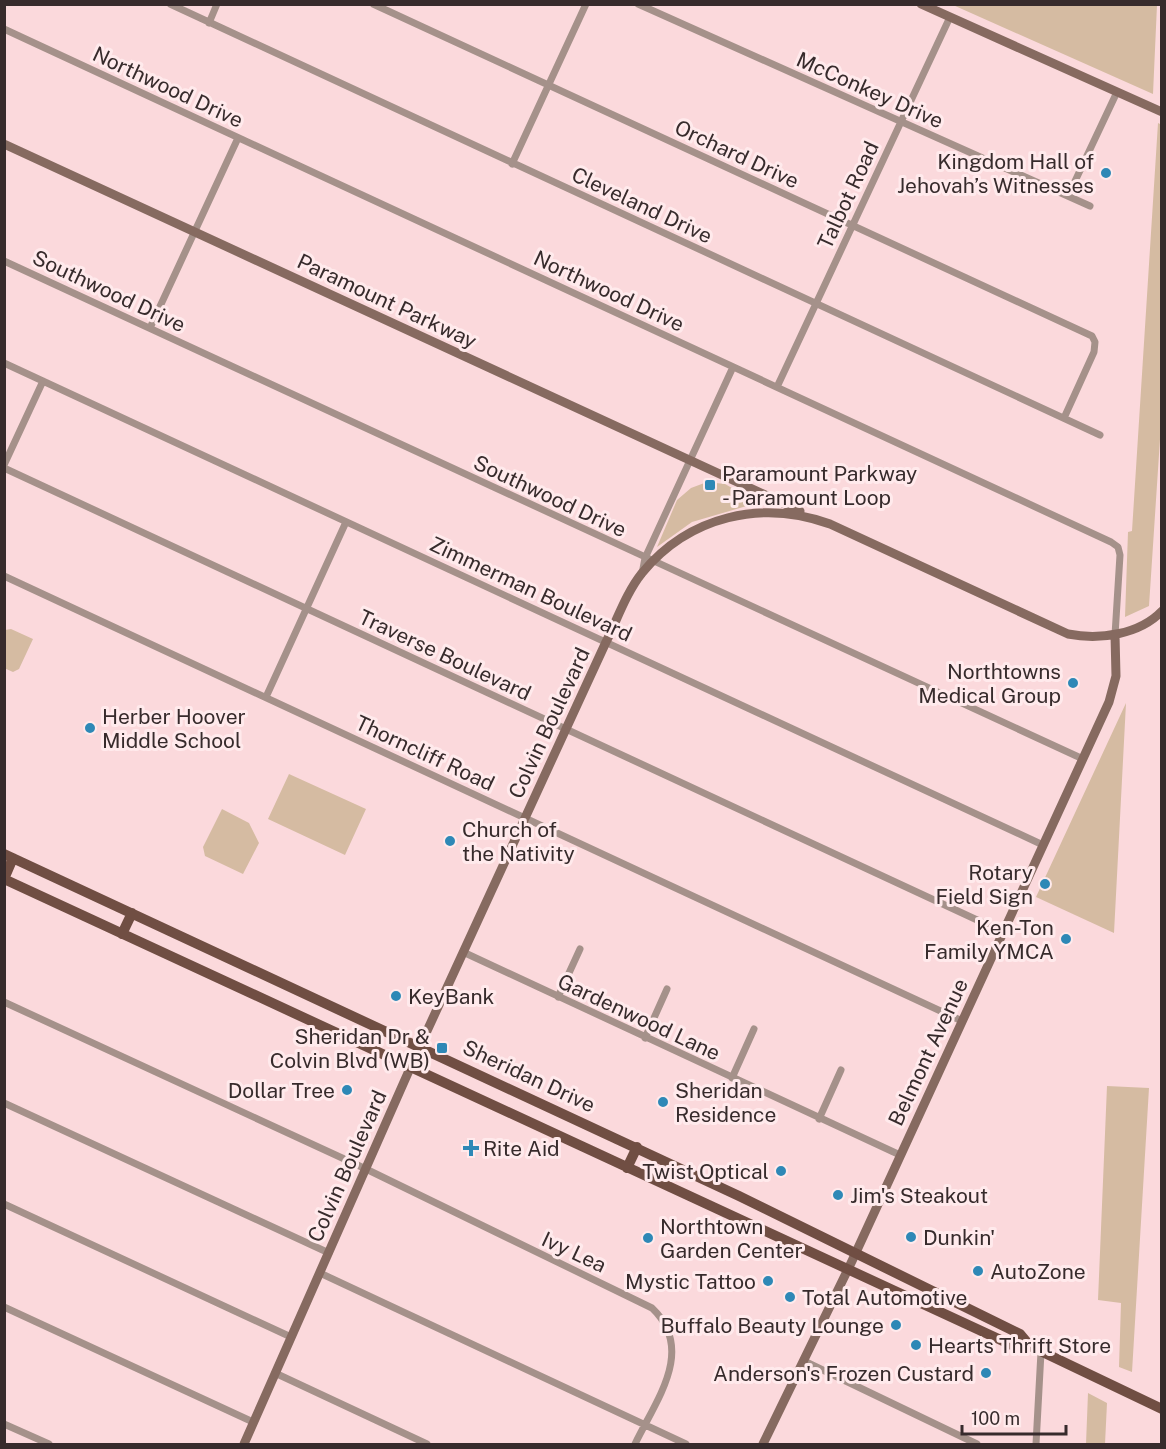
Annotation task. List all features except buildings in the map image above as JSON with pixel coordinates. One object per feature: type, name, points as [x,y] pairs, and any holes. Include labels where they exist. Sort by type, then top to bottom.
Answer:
[{"type":"main road","points":[[4,879],[9,856]]},
{"type":"main road","name":"Sheridan Drive","points":[[9,856],[856,1252],[1020,1334],[1030,1346],[1041,1352],[1161,1409]]},
{"type":"main road","name":"Sheridan Drive","points":[[4,879],[1016,1347],[1030,1346]]},
{"type":"main road","points":[[122,934],[132,913]]},
{"type":"main road","points":[[627,1168],[637,1148]]},
{"type":"street","name":"Cleveland Drive","points":[[170,4],[1100,435]]},
{"type":"street","points":[[209,23],[217,4]]},
{"type":"street","name":"Orchard Drive","points":[[374,4],[1094,338],[1094,352],[1064,418]]},
{"type":"street","points":[[512,164],[586,4]]},
{"type":"street","name":"McConkey Drive","points":[[638,4],[1090,206]]},
{"type":"street","points":[[921,4],[1161,112]]},
{"type":"street","name":"Talbot Road","points":[[777,387],[950,17]]},
{"type":"street","name":"Northwood Drive","points":[[4,29],[1116,545],[1120,555],[1115,636]]},
{"type":"street","points":[[1068,196],[1117,92]]},
{"type":"street","points":[[150,328],[238,138]]},
{"type":"street","name":"Paramount Parkway","points":[[4,144],[815,518]]},
{"type":"street","name":"Southwood Drive","points":[[4,261],[1083,759]]},
{"type":"street","name":"Zimmerman Boulevard","points":[[4,363],[1043,845]]},
{"type":"street","points":[[649,560],[690,461],[733,367]]},
{"type":"street","points":[[4,467],[44,381]]},
{"type":"street","name":"Traverse Boulevard","points":[[4,467],[1004,932]]},
{"type":"street","points":[[754,490],[759,501],[755,511]]},
{"type":"street","name":"Colvin Boulevard","points":[[244,1444],[463,952],[606,642],[649,560],[675,543],[723,518],[755,511],[796,514],[815,518],[1058,630],[1087,637],[1115,636],[1145,623],[1161,611]]},
{"type":"street","points":[[266,697],[346,522]]},
{"type":"street","name":"Thorncliff Road","points":[[4,576],[963,1021]]},
{"type":"street","name":"Belmont Avenue","points":[[763,1444],[856,1252],[1083,759],[1115,685],[1115,636]]},
{"type":"street","points":[[558,997],[580,949]]},
{"type":"street","name":"Gardenwood Lane","points":[[463,952],[900,1155]]},
{"type":"street","points":[[645,1038],[667,989]]},
{"type":"street","name":"Ivy Lea","points":[[4,1002],[366,1169],[652,1308],[669,1332],[674,1357],[635,1444]]},
{"type":"street","points":[[732,1078],[754,1029]]},
{"type":"street","points":[[819,1119],[841,1070]]},
{"type":"street","points":[[4,1103],[328,1253]]},
{"type":"street","points":[[4,1204],[291,1337]]},
{"type":"street","points":[[320,1273],[686,1444]]},
{"type":"street","points":[[4,1306],[253,1422]]},
{"type":"street","points":[[1036,1444],[1041,1352]]},
{"type":"street","points":[[804,1361],[977,1444]]},
{"type":"street","points":[[275,1373],[427,1444]]},
{"type":"street","points":[[4,1424],[49,1444]]},
{"type":"shaded area","points":[[953,5],[1157,5],[1153,94]]},
{"type":"shaded area","points":[[1158,123],[1162,125],[1162,409],[1149,606],[1125,617],[1128,532],[1132,531]]},
{"type":"shaded area","points":[[707,482],[725,484],[753,500],[750,505],[692,522],[657,547],[677,500],[691,488]]},
{"type":"shaded area","points":[[11,629],[33,639],[19,669],[13,672],[4,668],[5,630]]},
{"type":"shaded area","points":[[1126,703],[1114,933],[1036,897]]},
{"type":"shaded area","points":[[289,774],[366,809],[345,855],[268,819]]},
{"type":"shaded area","points":[[222,809],[249,823],[259,843],[243,874],[205,856],[203,847]]},
{"type":"shaded area","points":[[1107,1086],[1149,1088],[1132,1372],[1119,1367],[1121,1303],[1098,1300]]},
{"type":"shaded area","points":[[1088,1393],[1107,1403],[1105,1444],[1086,1444]]},
{"type":"place","name":"Kingdom Hall of Jehovah’s Witnesses","points":[[1106,173]]},
{"type":"place","name":"Paramount Parkway - Paramount Loop","points":[[710,485]]},
{"type":"place","name":"Northtowns Medical Group","points":[[1073,683]]},
{"type":"place","name":"Herber Hoover Middle School","points":[[90,728]]},
{"type":"place","name":"Church of the Nativity","points":[[450,841]]},
{"type":"place","name":"Rotary Field Sign","points":[[1045,884]]},
{"type":"place","name":"Ken-Ton Family YMCA","points":[[1066,939]]},
{"type":"place","name":"KeyBank","points":[[396,996]]},
{"type":"place","name":"Sheridan Dr & Colvin Blvd (WB)","points":[[442,1048]]},
{"type":"place","name":"Dollar Tree","points":[[347,1090]]},
{"type":"place","name":"Sheridan Residence","points":[[663,1102]]},
{"type":"place","name":"Rite Aid","points":[[471,1148]]},
{"type":"place","name":"Twist Optical","points":[[781,1171]]},
{"type":"place","name":"Jim's Steakout","points":[[838,1195]]},
{"type":"place","name":"Dunkin'","points":[[911,1237]]},
{"type":"place","name":"Northtown Garden Center","points":[[648,1238]]},
{"type":"place","name":"AutoZone","points":[[978,1271]]},
{"type":"place","name":"Mystic Tattoo","points":[[768,1281]]},
{"type":"place","name":"Total Automotive","points":[[790,1297]]},
{"type":"place","name":"Buffalo Beauty Lounge","points":[[896,1325]]},
{"type":"place","name":"Hearts Thrift Store","points":[[916,1345]]},
{"type":"place","name":"Anderson's Frozen Custard","points":[[986,1373]]}]
